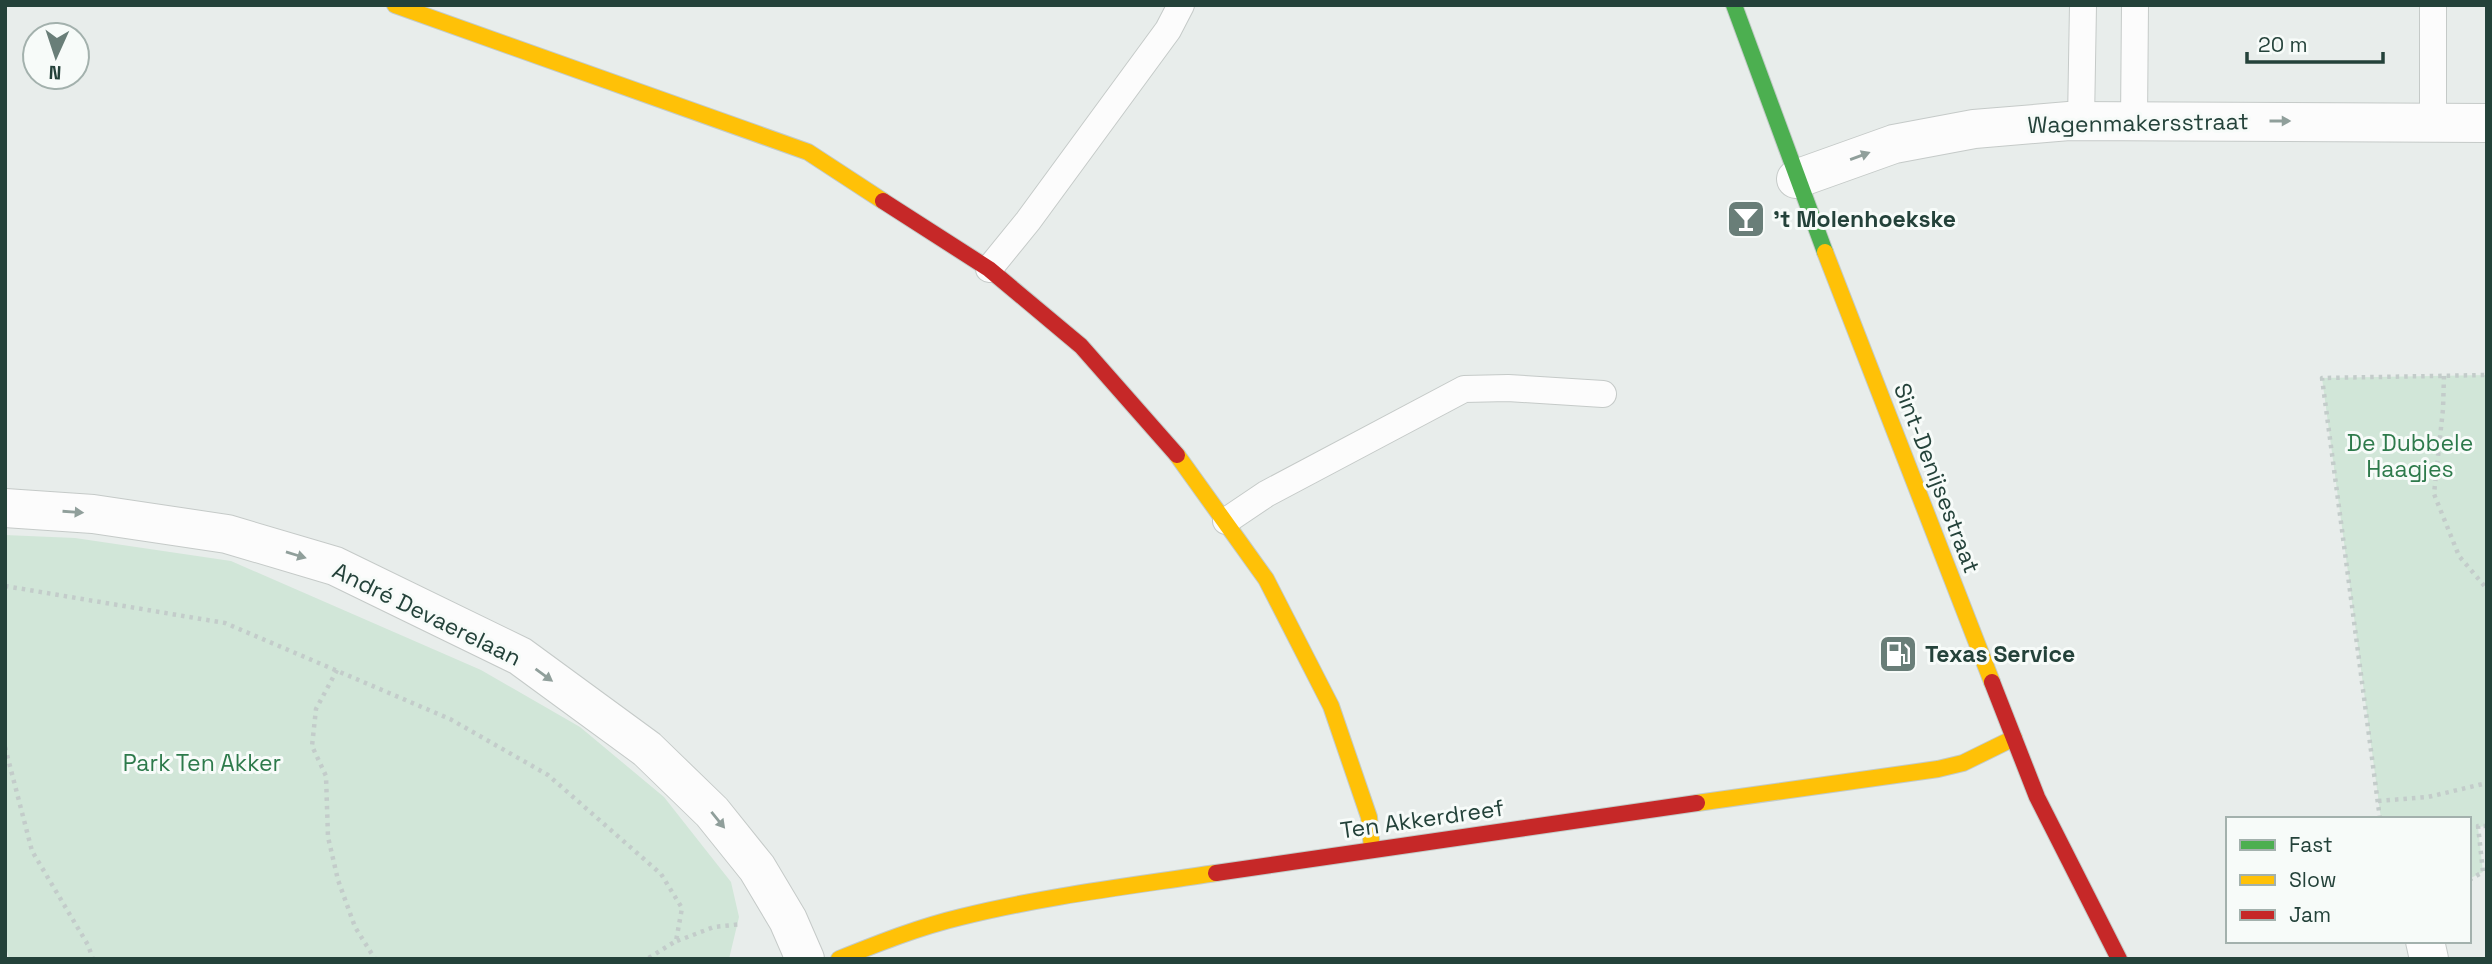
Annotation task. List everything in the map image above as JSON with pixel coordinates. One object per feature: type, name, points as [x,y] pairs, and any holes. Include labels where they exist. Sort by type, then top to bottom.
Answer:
[{"type":"street","points":[[395,5],[808,152],[989,270],[1081,345],[1181,458],[1266,579],[1331,706],[1369,817],[1372,849]]},
{"type":"street","name":"Sint-Denijsestraat","points":[[1734,5],[1796,179],[2037,797],[2119,959]]},
{"type":"street","name":"Wagenmakersstraat","points":[[1796,179],[1894,144],[1973,129],[2081,121],[2487,123]]},
{"type":"street","name":"André Devaerelaan","points":[[5,508],[93,513],[227,534],[335,566],[520,656],[647,750],[712,812],[757,868],[789,920],[805,959]]},
{"type":"street","name":"Ten Akkerdreef","points":[[839,959],[899,936],[974,914],[1047,899],[1372,849],[1938,769],[1963,763],[2014,738]]},
{"type":"lane","points":[[989,270],[1028,222],[1168,30],[1181,5]]},
{"type":"lane","points":[[2081,121],[2083,5]]},
{"type":"lane","points":[[2134,121],[2135,5]]},
{"type":"lane","points":[[2433,5],[2433,122]]},
{"type":"lane","points":[[1226,521],[1266,494],[1464,389],[1508,388],[1603,394]]},
{"type":"path","points":[[2381,817],[2322,378],[2487,375]]},
{"type":"path","points":[[2444,376],[2434,494],[2459,556],[2487,589]]},
{"type":"path","points":[[5,586],[225,623],[450,719],[548,775],[661,874],[682,908],[676,941]]},
{"type":"path","points":[[337,670],[316,709],[312,746],[326,776],[328,837],[338,880],[355,928],[375,959]]},
{"type":"path","points":[[5,747],[32,851],[63,901],[93,959]]},
{"type":"path","points":[[2378,801],[2428,797],[2487,783]]},
{"type":"path","points":[[2471,879],[2483,872],[2477,827],[2487,826]]},
{"type":"path","points":[[647,959],[676,941],[714,927],[789,920]]},
{"type":"green space","name":"De Dubbele Haagjes","points":[[2487,375],[2487,826],[2478,827],[2483,872],[2471,878],[2471,817],[2381,817],[2322,378]]},
{"type":"green space","name":"Park Ten Akker","points":[[5,535],[75,538],[231,561],[481,670],[580,727],[664,797],[731,882],[739,917],[729,959],[9,959],[5,943]]},
{"type":"traffic: fast","points":[[1734,5],[1825,252]]},
{"type":"traffic: slow","points":[[395,5],[808,152],[883,201]]},
{"type":"traffic: slow","points":[[1825,252],[1992,682]]},
{"type":"traffic: slow","points":[[1177,455],[1266,579],[1331,706],[1369,817],[1372,849]]},
{"type":"traffic: slow","points":[[1697,803],[1938,769],[1963,763],[2014,738]]},
{"type":"traffic: slow","points":[[839,959],[914,930],[993,910],[1088,892],[1216,873]]},
{"type":"traffic: jam","points":[[883,201],[989,269],[1081,346],[1177,455]]},
{"type":"traffic: jam","points":[[1992,682],[2037,797],[2119,959]]},
{"type":"traffic: jam","points":[[1216,873],[1697,803]]},
{"type":"place","name":"'t Molenhoekske","points":[[1746,219]]},
{"type":"place","name":"Texas Service","points":[[1898,654]]}]
